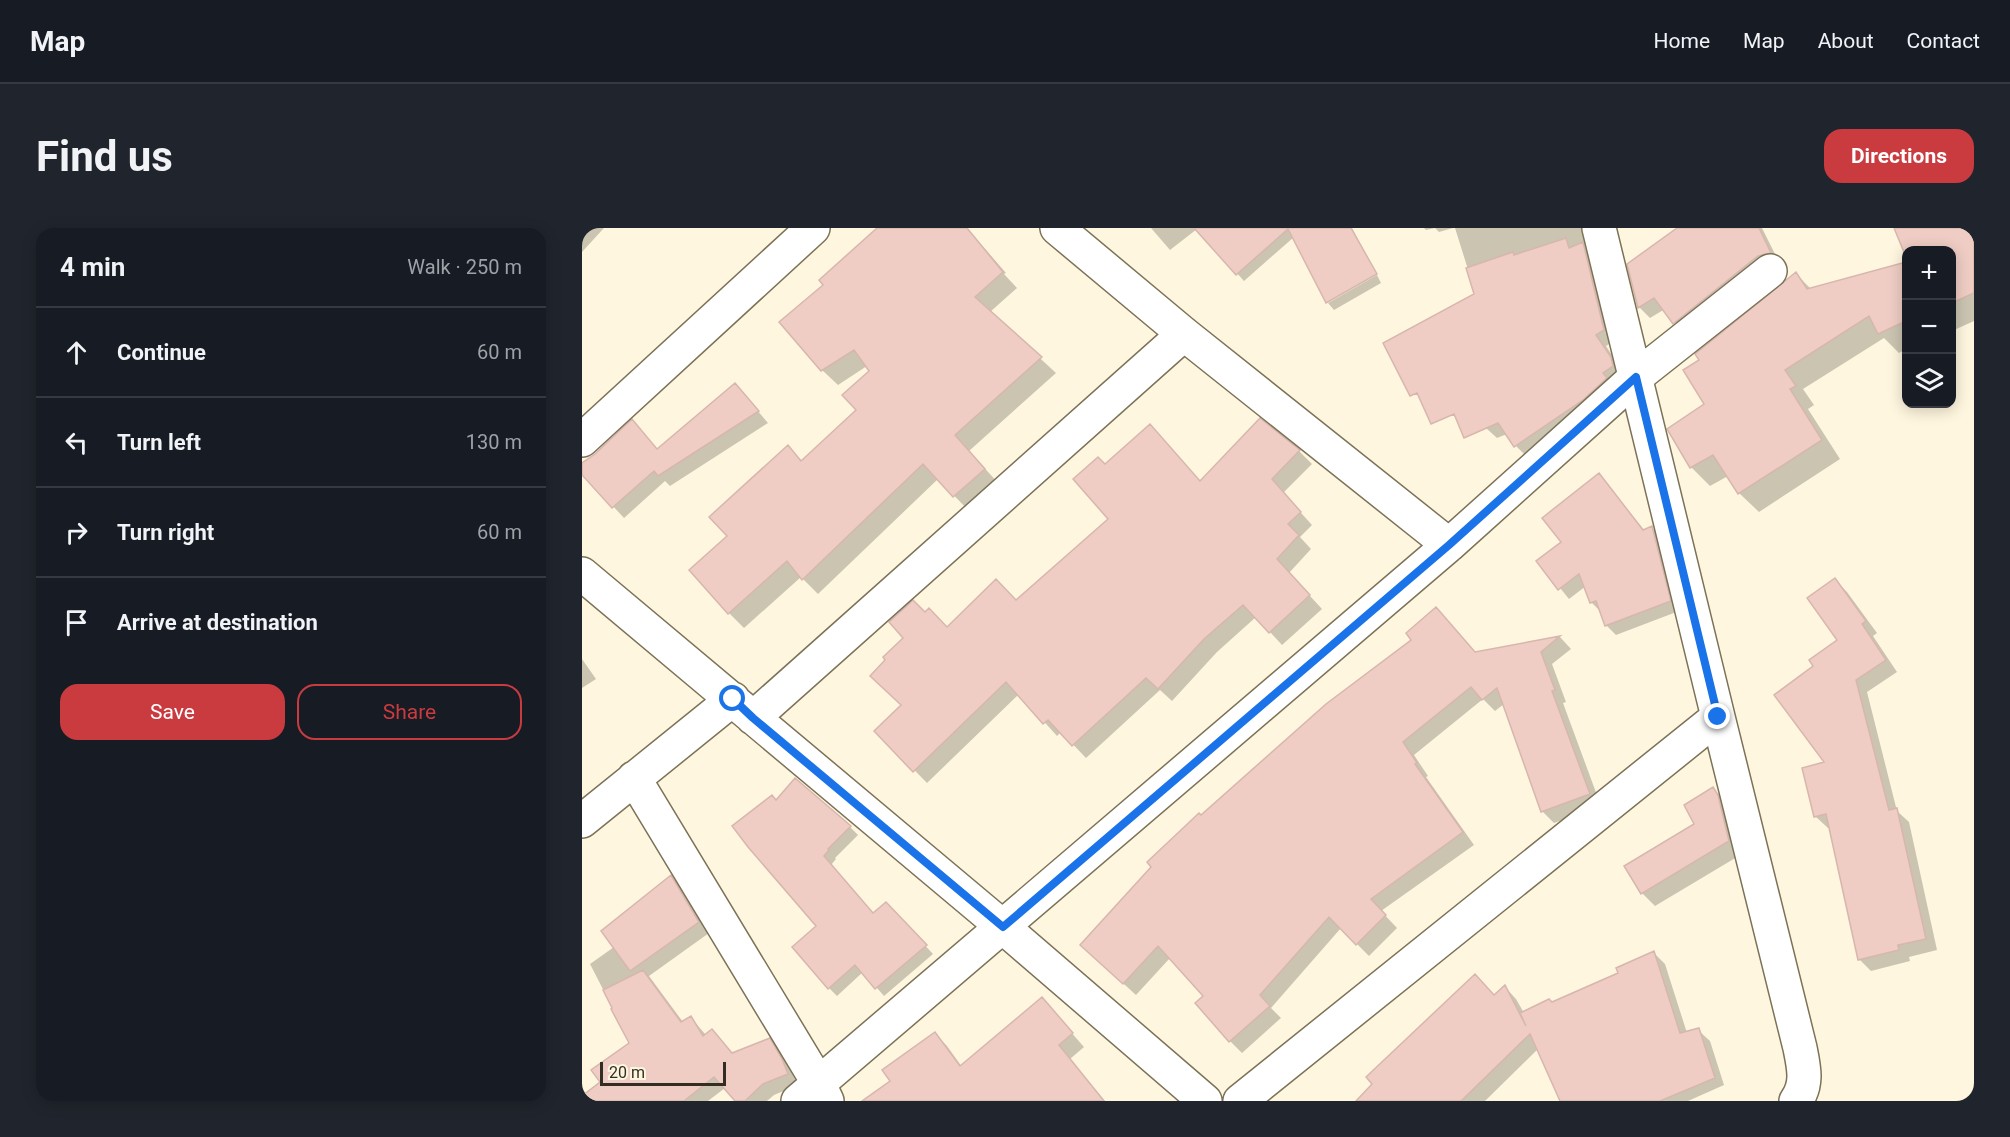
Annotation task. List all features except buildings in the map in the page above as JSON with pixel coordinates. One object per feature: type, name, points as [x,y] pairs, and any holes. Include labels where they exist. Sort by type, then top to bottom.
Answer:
[{"type":"street","points":[[582,440],[813,228]]},
{"type":"street","points":[[1057,228],[1184,334],[1449,545]]},
{"type":"street","points":[[1599,228],[1800,1048],[1804,1069],[1804,1090],[1796,1101]]},
{"type":"street","points":[[634,778],[814,1095],[1003,927],[1449,545],[1636,377],[1770,271]]},
{"type":"street","points":[[582,821],[634,778],[743,709],[1184,334]]},
{"type":"street","points":[[582,574],[1003,927],[1205,1101]]},
{"type":"street","points":[[1239,1101],[1718,717]]},
{"type":"route","points":[[733,699],[1003,927],[1449,545],[1636,377],[1718,717]]}]
